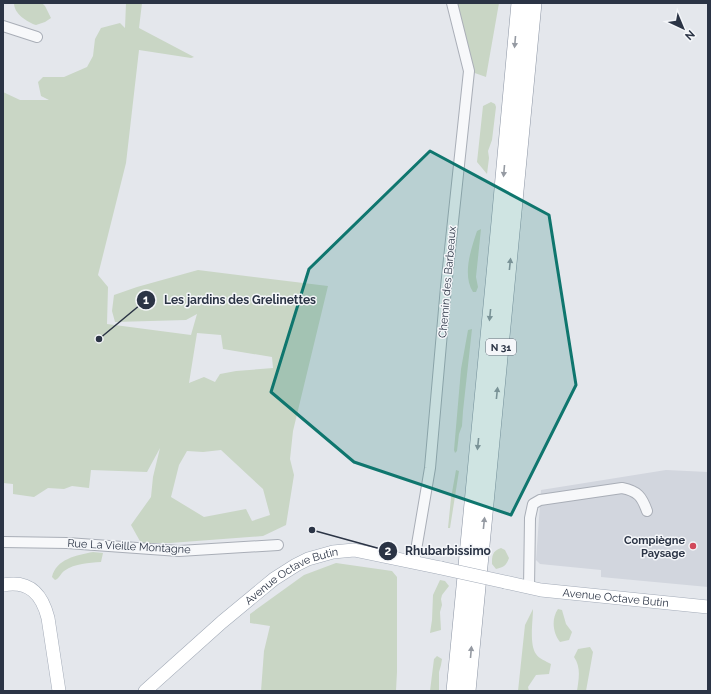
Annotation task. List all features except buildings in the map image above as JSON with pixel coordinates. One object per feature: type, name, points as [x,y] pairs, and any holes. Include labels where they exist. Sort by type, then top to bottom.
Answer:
[{"type":"highway","name":"N 31","points":[[454,691],[499,230],[519,3]]},
{"type":"highway","name":"N 31","points":[[468,691],[534,3]]},
{"type":"main road","name":"Avenue Octave Butin","points":[[145,691],[222,622],[274,579],[296,565],[320,555],[349,550],[368,552],[529,588],[708,607]]},
{"type":"main road","points":[[3,585],[24,585],[35,592],[43,603],[48,618],[59,691]]},
{"type":"street","name":"Chemin des Barbeaux","points":[[414,562],[430,468],[446,287],[469,71],[452,3]]},
{"type":"street","points":[[3,26],[36,37]]},
{"type":"street","points":[[529,588],[534,519],[533,504],[540,500],[622,488],[632,490],[642,498],[647,511]]},
{"type":"street","name":"Rue La Vieille Montagne","points":[[3,542],[67,543],[179,551],[278,545]]},
{"type":"highlighted area","points":[[430,151],[549,215],[576,385],[511,515],[354,462],[271,392],[309,269]]},
{"type":"shaded area","points":[[666,470],[708,472],[708,587],[601,577],[601,570],[540,564],[536,560],[541,490]]},
{"type":"green space","points":[[14,3],[42,3],[51,18],[36,25],[32,24],[25,20],[16,11]]},
{"type":"green space","points":[[126,3],[142,3],[139,28],[194,57],[191,58],[139,50],[126,163],[98,275],[108,287],[107,324],[191,335],[197,314],[186,320],[115,322],[112,311],[114,295],[198,270],[328,286],[293,431],[290,459],[294,475],[286,525],[263,536],[170,543],[141,543],[131,525],[151,497],[153,477],[160,448],[147,472],[91,470],[89,488],[72,486],[64,489],[48,488],[34,497],[13,494],[13,484],[3,483],[3,92],[20,100],[49,100],[41,96],[38,82],[43,77],[64,77],[87,67],[93,56],[95,39],[101,28],[120,23],[125,28]],"holes":[[[197,333],[221,335],[223,349],[272,357],[273,368],[220,374],[215,382],[204,377],[189,383]],[[221,450],[263,489],[270,515],[252,521],[246,509],[204,517],[171,497],[179,465],[187,451],[203,452]]]},
{"type":"green space","points":[[452,3],[499,3],[486,77],[469,71]]},
{"type":"green space","points":[[491,102],[495,104],[496,107],[492,140],[488,151],[489,158],[487,174],[477,162],[483,106]]},
{"type":"green space","points":[[481,229],[476,277],[478,287],[476,292],[473,292],[468,278],[469,262],[477,231]]},
{"type":"green space","points":[[472,329],[462,426],[459,434],[457,451],[455,453],[454,450],[461,369],[468,330]]},
{"type":"green space","points":[[456,470],[459,471],[450,528],[448,528],[451,498]]},
{"type":"green space","points":[[501,548],[505,550],[509,558],[504,566],[496,569],[492,564],[492,556],[494,552]]},
{"type":"green space","points":[[93,552],[103,553],[101,562],[78,565],[64,571],[55,580],[52,577],[54,571],[63,562],[74,556]]},
{"type":"green space","points":[[336,563],[392,571],[397,577],[396,691],[261,691],[264,651],[270,626],[250,623],[250,614],[304,575]]},
{"type":"green space","points":[[440,580],[445,581],[449,586],[442,595],[441,599],[441,630],[430,633],[433,595]]},
{"type":"green space","points":[[533,609],[532,639],[534,650],[539,657],[551,664],[549,674],[536,675],[528,687],[529,691],[518,691],[525,625]]},
{"type":"green space","points":[[558,609],[562,610],[566,624],[572,632],[569,640],[560,642],[554,630],[554,617]]},
{"type":"green space","points":[[590,647],[593,652],[586,691],[577,691],[579,669],[574,657],[578,649]]},
{"type":"green space","points":[[437,656],[442,659],[439,672],[439,691],[430,691],[434,659]]},
{"type":"place","name":"Les jardins des Grelinettes","points":[[99,339]]},
{"type":"place","name":"Rhubarbissimo","points":[[312,530]]},
{"type":"place","name":"Compiègne Paysage","points":[[693,546]]}]
